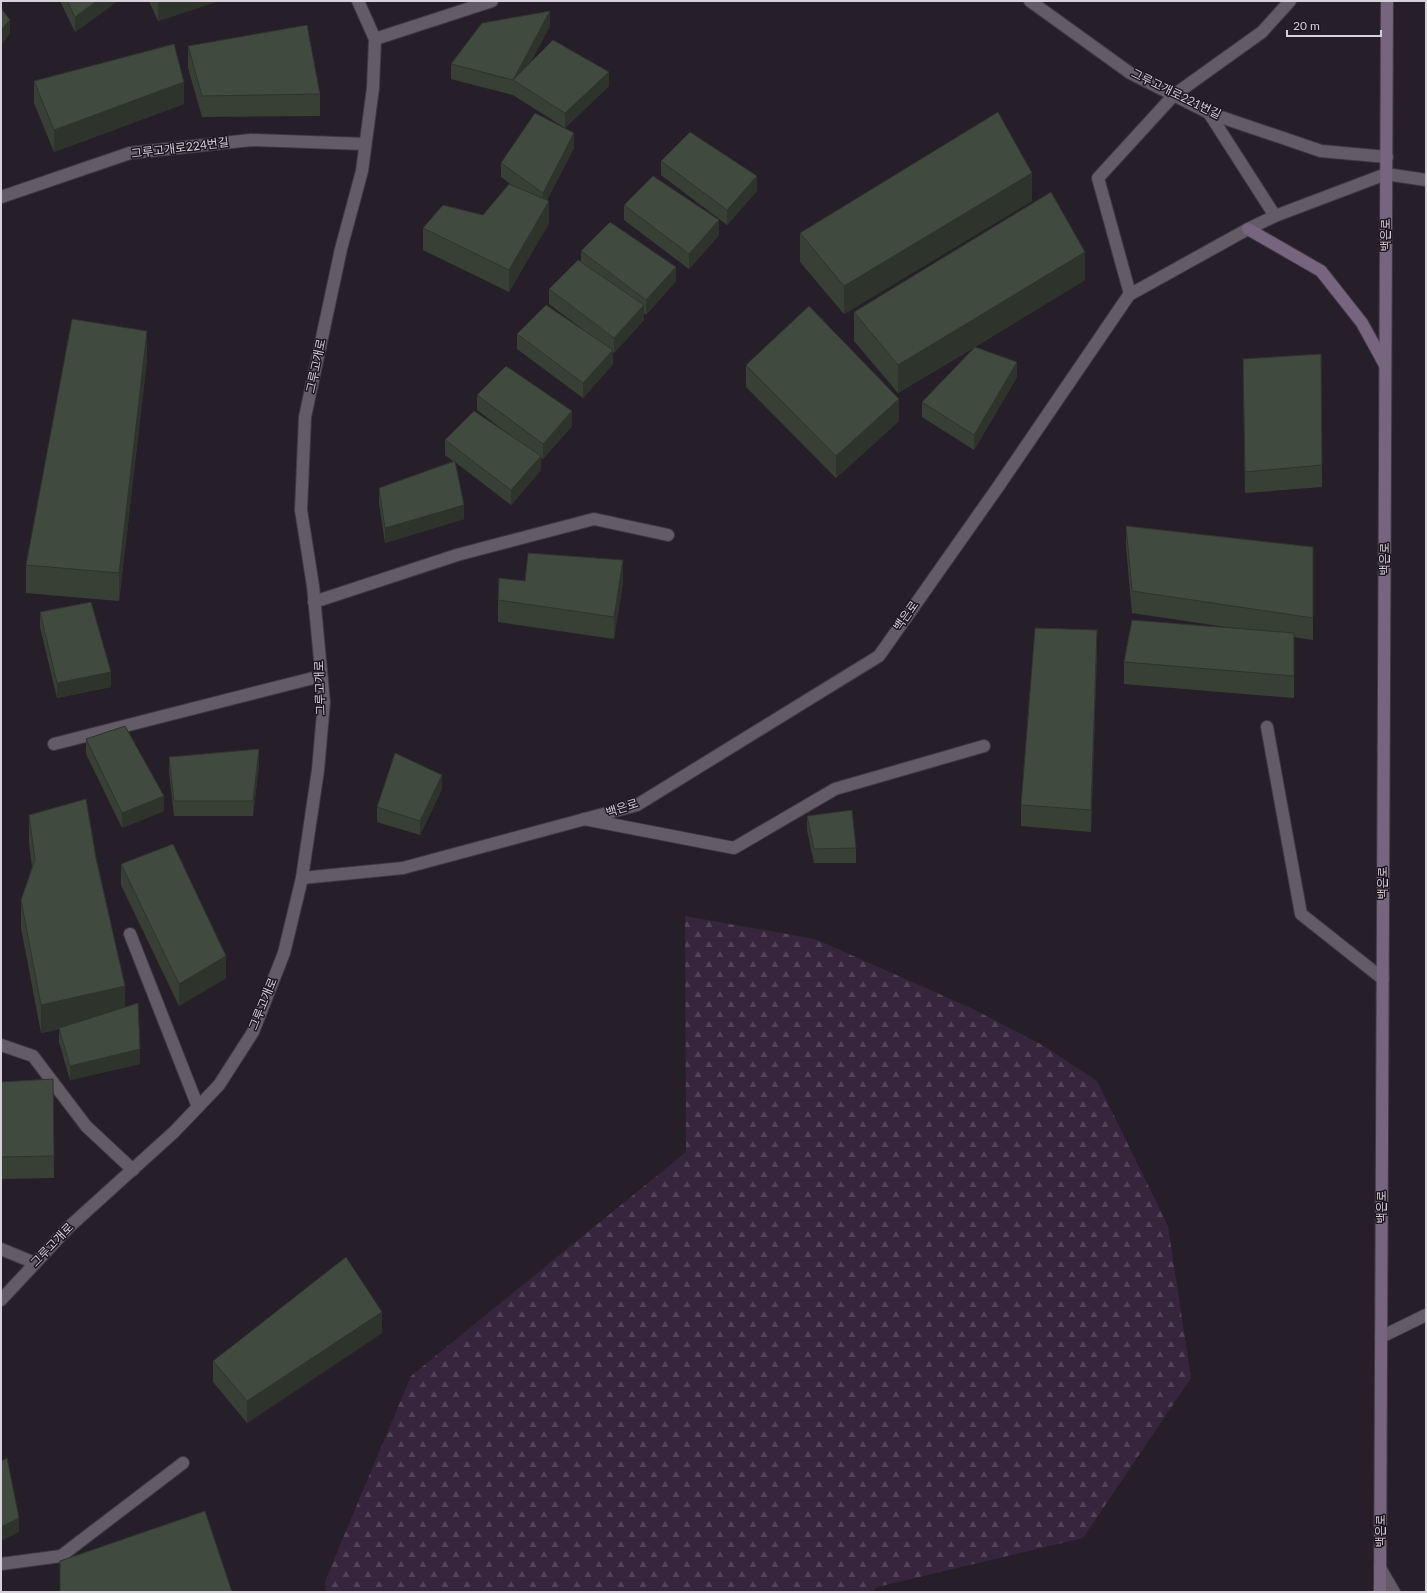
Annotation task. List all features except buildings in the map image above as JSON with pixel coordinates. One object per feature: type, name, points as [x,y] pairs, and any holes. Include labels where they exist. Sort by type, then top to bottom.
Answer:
[{"type":"main road","name":"백은로","points":[[1380,1592],[1387,1]]},
{"type":"main road","points":[[1248,229],[1321,271],[1362,323],[1386,367]]},
{"type":"street","name":"그루고개로","points":[[1,1300],[69,1227],[174,1132],[219,1085],[253,1032],[284,953],[302,878],[318,770],[324,702],[314,602],[302,510],[305,417],[341,249],[362,171],[373,88],[375,39],[358,1]]},
{"type":"street","points":[[375,39],[492,1]]},
{"type":"street","name":"그루고개로221번길","points":[[1030,1],[1130,73],[1209,113],[1321,151],[1387,157]]},
{"type":"street","points":[[1130,294],[1098,178],[1174,95],[1262,32],[1290,1]]},
{"type":"street","points":[[1209,113],[1275,216]]},
{"type":"street","name":"그루고개로224번길","points":[[1,197],[130,153],[251,140],[366,144]]},
{"type":"street","points":[[1386,174],[1426,180]]},
{"type":"street","name":"백은로","points":[[302,878],[403,868],[637,805],[879,656],[998,487],[1130,294],[1248,229],[1275,216],[1386,174]]},
{"type":"street","points":[[314,602],[457,555],[594,519],[668,535]]},
{"type":"street","points":[[54,744],[321,676]]},
{"type":"street","points":[[1267,727],[1301,914],[1383,979]]},
{"type":"street","points":[[584,819],[734,848],[835,789],[984,746]]},
{"type":"street","points":[[130,934],[198,1107]]},
{"type":"street","points":[[1,1045],[33,1056],[86,1126],[133,1170]]},
{"type":"street","points":[[1,1249],[35,1262]]},
{"type":"street","points":[[1381,1337],[1426,1315]]},
{"type":"street","points":[[1,1564],[61,1556],[183,1463]]},
{"type":"street","points":[[1380,1568],[1394,1592]]},
{"type":"green space","points":[[685,916],[815,939],[971,1008],[1044,1046],[1097,1081],[1168,1226],[1191,1378],[1083,1538],[877,1587],[872,1592],[326,1592],[325,1581],[411,1376],[686,1152]]}]
